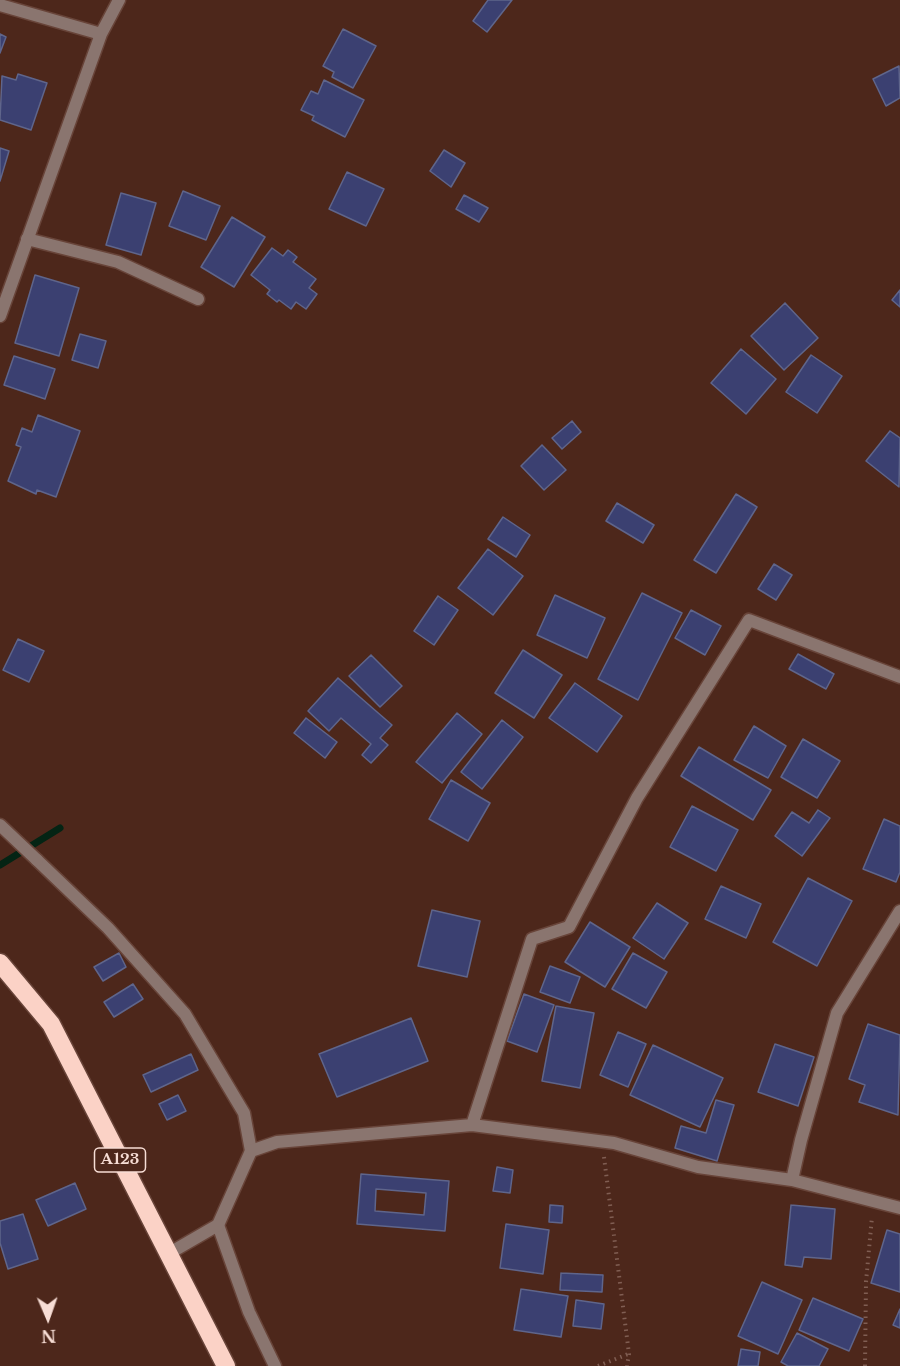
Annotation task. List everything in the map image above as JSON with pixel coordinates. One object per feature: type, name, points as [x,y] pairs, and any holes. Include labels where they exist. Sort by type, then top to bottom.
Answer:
[{"type":"highway","name":"A123","points":[[0,963],[51,1024],[226,1366]]},
{"type":"street","points":[[0,316],[101,34],[119,0]]},
{"type":"street","points":[[0,5],[101,34]]},
{"type":"street","points":[[27,239],[118,262],[198,299]]},
{"type":"street","points":[[472,1125],[532,939],[569,927],[637,798],[749,621],[899,675]]},
{"type":"street","points":[[0,825],[108,928],[185,1014],[244,1113],[251,1151],[218,1225],[168,1254]]},
{"type":"street","points":[[792,1180],[837,1013],[900,910]]},
{"type":"street","points":[[251,1151],[278,1142],[472,1125],[602,1142],[698,1167],[792,1180],[900,1208]]},
{"type":"street","points":[[218,1225],[249,1312],[275,1366]]},
{"type":"path","points":[[602,1142],[628,1354],[627,1366]]},
{"type":"path","points":[[865,1366],[866,1282],[873,1202]]},
{"type":"path","points":[[598,1366],[628,1354]]},
{"type":"building","points":[[488,0],[512,0],[487,32],[473,21]]},
{"type":"building","points":[[343,29],[376,46],[353,88],[332,77],[334,72],[323,66]]},
{"type":"building","points":[[0,34],[6,37],[0,53]]},
{"type":"building","points":[[899,66],[900,98],[886,106],[873,79]]},
{"type":"building","points":[[18,74],[47,83],[31,130],[0,120],[2,76],[16,80]]},
{"type":"building","points":[[324,80],[364,100],[345,137],[312,120],[314,116],[301,110],[311,91],[318,94]]},
{"type":"building","points":[[0,148],[9,151],[0,181]]},
{"type":"building","points":[[444,150],[465,163],[451,187],[430,171]]},
{"type":"building","points":[[347,172],[384,189],[366,226],[329,209]]},
{"type":"building","points":[[183,191],[220,206],[206,240],[169,226]]},
{"type":"building","points":[[121,193],[156,203],[141,255],[106,245]]},
{"type":"building","points":[[464,195],[488,208],[479,222],[456,209]]},
{"type":"building","points":[[232,217],[265,237],[234,287],[201,267]]},
{"type":"building","points":[[272,248],[283,256],[288,250],[297,257],[293,262],[316,279],[309,288],[317,294],[306,309],[296,302],[291,309],[279,300],[277,302],[267,294],[270,290],[251,275]]},
{"type":"building","points":[[35,275],[79,288],[59,356],[15,343]]},
{"type":"building","points":[[900,290],[900,307],[892,300]]},
{"type":"building","points":[[785,303],[818,338],[784,370],[751,336]]},
{"type":"building","points":[[80,334],[106,341],[98,368],[72,360]]},
{"type":"building","points":[[741,349],[776,379],[746,414],[711,383]]},
{"type":"building","points":[[811,355],[842,376],[817,413],[786,392]]},
{"type":"building","points":[[14,356],[55,369],[45,399],[4,385]]},
{"type":"building","points":[[38,415],[80,431],[56,497],[37,490],[36,494],[8,481],[21,447],[16,445],[22,428],[32,432]]},
{"type":"building","points":[[572,421],[581,432],[562,449],[552,438]]},
{"type":"building","points":[[890,431],[900,438],[899,487],[866,461]]},
{"type":"building","points":[[542,445],[566,470],[544,490],[521,466]]},
{"type":"building","points":[[736,494],[757,507],[716,573],[694,560]]},
{"type":"building","points":[[617,503],[654,525],[643,543],[606,521]]},
{"type":"building","points":[[503,517],[530,535],[516,557],[488,539]]},
{"type":"building","points":[[488,549],[523,576],[493,615],[458,588]]},
{"type":"building","points":[[774,564],[792,575],[776,600],[758,589]]},
{"type":"building","points":[[642,593],[682,613],[638,700],[598,679]]},
{"type":"building","points":[[555,595],[605,618],[587,658],[537,635]]},
{"type":"building","points":[[438,596],[458,610],[434,645],[414,631]]},
{"type":"building","points":[[691,610],[721,626],[705,655],[675,638]]},
{"type":"building","points":[[18,639],[44,651],[29,682],[3,670]]},
{"type":"building","points":[[523,650],[562,675],[534,718],[495,693]]},
{"type":"building","points":[[798,654],[834,674],[826,689],[789,669]]},
{"type":"building","points":[[371,655],[402,686],[380,707],[349,676]]},
{"type":"building","points":[[338,678],[392,725],[380,738],[388,745],[371,763],[362,755],[371,744],[341,718],[329,731],[308,711]]},
{"type":"building","points":[[575,683],[622,716],[597,752],[549,718]]},
{"type":"building","points":[[457,713],[482,734],[442,783],[416,762]]},
{"type":"building","points":[[306,718],[337,742],[325,758],[294,733]]},
{"type":"building","points":[[502,720],[523,737],[482,789],[461,772]]},
{"type":"building","points":[[754,726],[786,746],[768,778],[734,760]]},
{"type":"building","points":[[803,739],[840,761],[817,798],[781,777]]},
{"type":"building","points":[[699,747],[771,790],[753,820],[681,776]]},
{"type":"building","points":[[451,780],[490,803],[468,841],[429,819]]},
{"type":"building","points":[[692,806],[738,830],[716,871],[670,847]]},
{"type":"building","points":[[818,810],[830,818],[802,856],[775,836],[792,812],[809,823]]},
{"type":"building","points":[[884,819],[900,826],[900,872],[896,882],[863,869]]},
{"type":"building","points":[[808,878],[852,901],[817,966],[773,942]]},
{"type":"building","points":[[721,886],[761,904],[746,938],[705,919]]},
{"type":"building","points":[[657,903],[688,923],[664,959],[633,938]]},
{"type":"building","points":[[432,910],[480,921],[467,977],[418,966]]},
{"type":"building","points":[[590,922],[630,947],[605,987],[565,962]]},
{"type":"building","points":[[119,953],[126,967],[103,981],[94,967]]},
{"type":"building","points":[[633,953],[667,972],[646,1008],[612,989]]},
{"type":"building","points":[[550,966],[580,977],[570,1003],[540,992]]},
{"type":"building","points":[[133,984],[143,999],[114,1017],[104,1002]]},
{"type":"building","points":[[524,994],[554,1005],[537,1052],[507,1041]]},
{"type":"building","points":[[556,1006],[594,1013],[580,1088],[542,1081]]},
{"type":"building","points":[[411,1018],[428,1061],[337,1097],[319,1054]]},
{"type":"building","points":[[868,1024],[900,1035],[898,1115],[859,1102],[865,1085],[849,1079]]},
{"type":"building","points":[[618,1032],[646,1044],[628,1087],[600,1075]]},
{"type":"building","points":[[775,1044],[814,1057],[798,1106],[758,1092]]},
{"type":"building","points":[[653,1045],[723,1078],[700,1127],[630,1095]]},
{"type":"building","points":[[191,1054],[198,1070],[151,1092],[143,1075]]},
{"type":"building","points":[[178,1095],[186,1111],[167,1120],[159,1104]]},
{"type":"building","points":[[716,1100],[734,1105],[717,1161],[675,1148],[681,1126],[706,1133]]},
{"type":"building","points":[[497,1167],[513,1170],[510,1193],[493,1191]]},
{"type":"building","points":[[361,1174],[449,1181],[445,1231],[357,1224]],"holes":[[[376,1189],[426,1193],[424,1215],[375,1211]]]},
{"type":"building","points":[[75,1183],[86,1209],[48,1226],[36,1200]]},
{"type":"building","points":[[550,1205],[563,1206],[562,1223],[549,1222]]},
{"type":"building","points":[[791,1205],[835,1209],[831,1259],[804,1257],[802,1267],[785,1265]]},
{"type":"building","points":[[23,1214],[38,1259],[8,1269],[0,1243],[0,1221]]},
{"type":"building","points":[[506,1224],[549,1230],[543,1274],[500,1268]]},
{"type":"building","points":[[887,1230],[900,1234],[900,1292],[871,1283]]},
{"type":"building","points":[[561,1273],[603,1275],[602,1292],[560,1290]]},
{"type":"building","points":[[762,1282],[802,1300],[778,1354],[738,1336]]},
{"type":"building","points":[[521,1289],[568,1296],[561,1337],[514,1330]]},
{"type":"building","points":[[813,1298],[863,1319],[849,1351],[799,1330]]},
{"type":"building","points":[[576,1300],[604,1304],[601,1329],[573,1326]]},
{"type":"building","points":[[900,1309],[900,1328],[893,1325]]},
{"type":"building","points":[[797,1333],[828,1349],[819,1366],[788,1366],[781,1362]]},
{"type":"building","points":[[741,1349],[760,1352],[758,1366],[738,1366]]},
{"type":"waterway","points":[[0,865],[60,828]]}]
